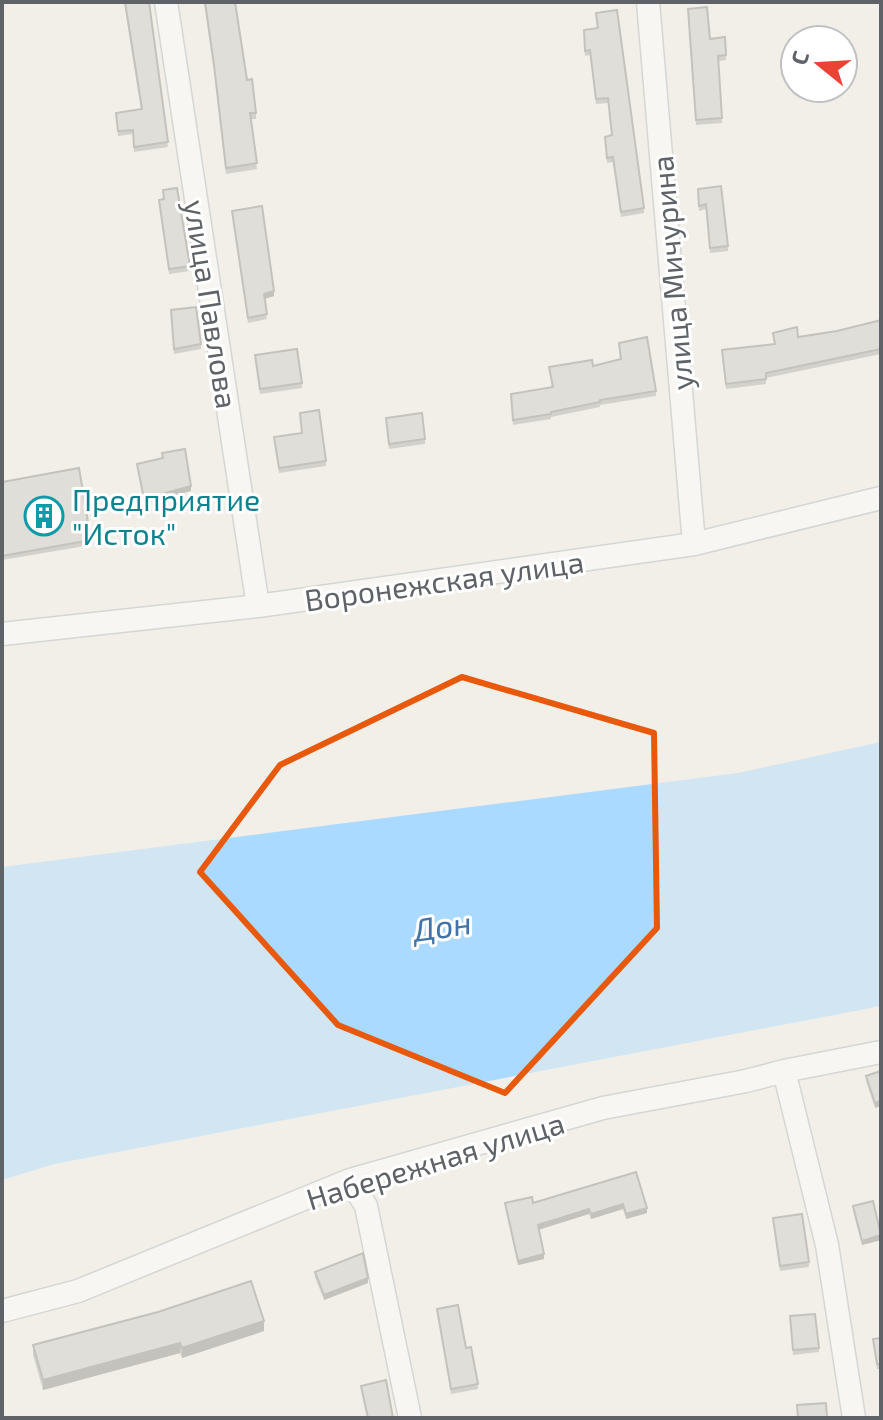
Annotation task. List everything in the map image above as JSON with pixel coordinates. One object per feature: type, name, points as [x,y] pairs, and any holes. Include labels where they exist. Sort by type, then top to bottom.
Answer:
[{"type":"street","name":"улица Павлова","points":[[166,2],[258,606]]},
{"type":"street","name":"улица Мичурина","points":[[648,2],[694,544]]},
{"type":"street","name":"Воронежская улица","points":[[2,634],[258,606],[694,544],[881,498]]},
{"type":"street","name":"Набережная улица","points":[[2,1311],[78,1291],[350,1180],[603,1108],[881,1052]]},
{"type":"street","points":[[784,1071],[827,1245],[854,1418]]},
{"type":"street","points":[[350,1180],[366,1206],[410,1418]]},
{"type":"highlighted area","points":[[462,677],[654,733],[657,928],[505,1093],[338,1025],[200,872],[280,765]]},
{"type":"water","name":"Дон","points":[[881,742],[881,1006],[54,1164],[2,1180],[2,867],[738,773]]},
{"type":"building","points":[[125,2],[149,2],[168,142],[134,147],[133,130],[118,131],[116,113],[142,109]]},
{"type":"building","points":[[205,2],[235,2],[247,80],[252,79],[256,113],[250,113],[257,163],[226,168]]},
{"type":"building","points":[[707,7],[710,39],[725,37],[726,55],[718,56],[722,118],[696,120],[688,9]]},
{"type":"building","points":[[617,10],[644,208],[621,212],[613,157],[607,158],[605,137],[612,135],[608,98],[596,99],[590,50],[585,51],[584,30],[598,28],[596,13]]},
{"type":"building","points":[[721,186],[728,246],[710,248],[706,204],[699,206],[698,189]]},
{"type":"building","points":[[177,188],[190,266],[169,269],[159,200],[164,199],[163,190]]},
{"type":"building","points":[[262,206],[274,291],[264,294],[267,314],[248,318],[232,211]]},
{"type":"building","points":[[196,307],[201,344],[174,349],[171,310]]},
{"type":"building","points":[[881,320],[881,349],[766,373],[766,379],[726,384],[722,350],[775,344],[773,333],[797,327],[798,337]]},
{"type":"building","points":[[647,337],[656,391],[513,420],[511,394],[553,387],[549,367],[592,360],[593,366],[621,359],[619,343]]},
{"type":"building","points":[[297,349],[302,383],[260,389],[255,355]]},
{"type":"building","points":[[319,410],[326,461],[279,468],[274,437],[302,433],[300,413]]},
{"type":"building","points":[[422,413],[425,439],[389,444],[386,418]]},
{"type":"building","points":[[185,449],[191,486],[144,499],[137,464],[163,458],[162,453]]},
{"type":"building","name":"Предприятие \"Исток\"","points":[[79,468],[91,540],[2,556],[2,482]]},
{"type":"building","points":[[881,1071],[881,1101],[875,1103],[866,1076]]},
{"type":"building","points":[[636,1172],[647,1208],[626,1214],[623,1204],[591,1214],[589,1209],[538,1225],[544,1254],[518,1261],[505,1203],[532,1197],[533,1203]]},
{"type":"building","points":[[873,1201],[881,1235],[862,1241],[853,1206]]},
{"type":"building","points":[[802,1214],[809,1262],[780,1266],[773,1218]]},
{"type":"building","points":[[363,1253],[368,1278],[324,1295],[315,1272]]},
{"type":"building","points":[[251,1281],[264,1321],[182,1348],[180,1343],[43,1380],[33,1345],[158,1312]]},
{"type":"building","points":[[458,1305],[466,1348],[471,1347],[478,1384],[451,1389],[437,1309]]},
{"type":"building","points":[[815,1314],[819,1348],[793,1350],[790,1316]]},
{"type":"building","points":[[881,1338],[881,1364],[877,1364],[873,1339]]},
{"type":"building","points":[[386,1380],[393,1418],[368,1418],[361,1386]]},
{"type":"building","points":[[826,1403],[827,1418],[798,1418],[797,1405]]},
{"type":"place","name":"Предприятие \"Исток\"","points":[[44,516]]}]
